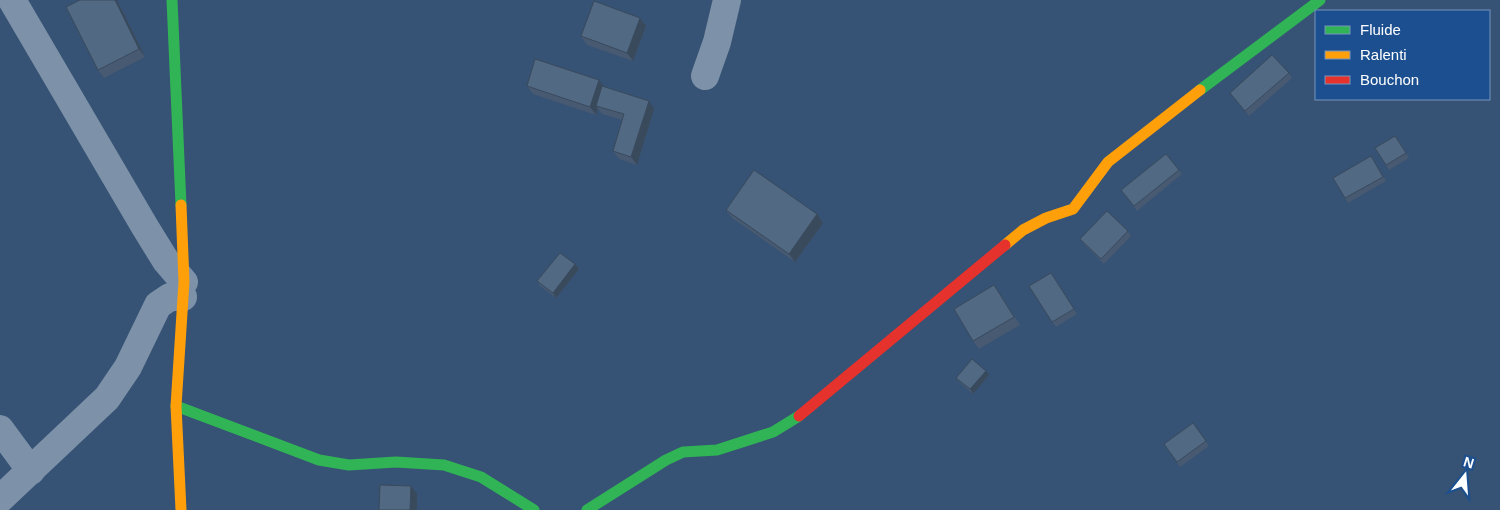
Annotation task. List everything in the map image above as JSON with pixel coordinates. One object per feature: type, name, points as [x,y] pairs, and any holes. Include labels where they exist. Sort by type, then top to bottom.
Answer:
[{"type":"street","points":[[12,0],[145,227],[184,289]]},
{"type":"street","points":[[172,0],[184,289],[176,406],[181,510]]},
{"type":"street","points":[[705,76],[717,42],[727,0]]},
{"type":"street","points":[[587,510],[666,460],[683,452],[717,450],[773,432],[795,419],[884,343],[1023,230],[1046,218],[1073,209],[1108,162],[1320,0]]},
{"type":"street","points":[[0,500],[107,398],[128,367],[158,306],[184,289]]},
{"type":"street","points":[[176,406],[319,460],[349,465],[396,462],[444,465],[481,476],[526,503],[534,510]]},
{"type":"street","points":[[0,429],[32,471]]},
{"type":"building","points":[[80,0],[115,0],[139,49],[98,70],[66,7]]},
{"type":"building","points":[[594,1],[640,18],[627,53],[581,36]]},
{"type":"building","points":[[1272,55],[1289,73],[1245,111],[1230,93]]},
{"type":"building","points":[[535,59],[599,80],[590,107],[527,86]]},
{"type":"building","points":[[602,86],[649,101],[631,157],[613,151],[624,114],[596,106]]},
{"type":"building","points":[[1395,136],[1406,153],[1386,165],[1375,148]]},
{"type":"building","points":[[1166,154],[1179,170],[1134,206],[1121,190]]},
{"type":"building","points":[[1371,156],[1383,177],[1345,198],[1333,178]]},
{"type":"building","points":[[754,170],[817,214],[789,254],[726,210]]},
{"type":"building","points":[[1107,211],[1128,231],[1101,259],[1080,239]]},
{"type":"building","points":[[560,253],[575,264],[553,293],[537,281]]},
{"type":"building","points":[[1051,273],[1074,309],[1052,322],[1029,286]]},
{"type":"building","points":[[994,285],[1014,317],[973,341],[954,309]]},
{"type":"building","points":[[972,359],[986,371],[970,389],[956,378]]},
{"type":"building","points":[[1193,423],[1206,441],[1177,462],[1164,444]]},
{"type":"building","points":[[380,485],[411,486],[410,510],[379,510]]},
{"type":"traffic: fast","points":[[172,0],[181,205]]},
{"type":"traffic: fast","points":[[1200,90],[1320,0]]},
{"type":"traffic: fast","points":[[176,406],[319,460],[349,465],[396,462],[444,465],[481,477],[534,510]]},
{"type":"traffic: fast","points":[[587,510],[666,460],[683,452],[717,450],[773,432],[799,416]]},
{"type":"traffic: slow","points":[[1005,245],[1023,230],[1046,218],[1073,209],[1108,162],[1200,90]]},
{"type":"traffic: slow","points":[[181,205],[184,282],[176,406],[181,510]]},
{"type":"traffic: jam","points":[[799,416],[1005,245]]}]
